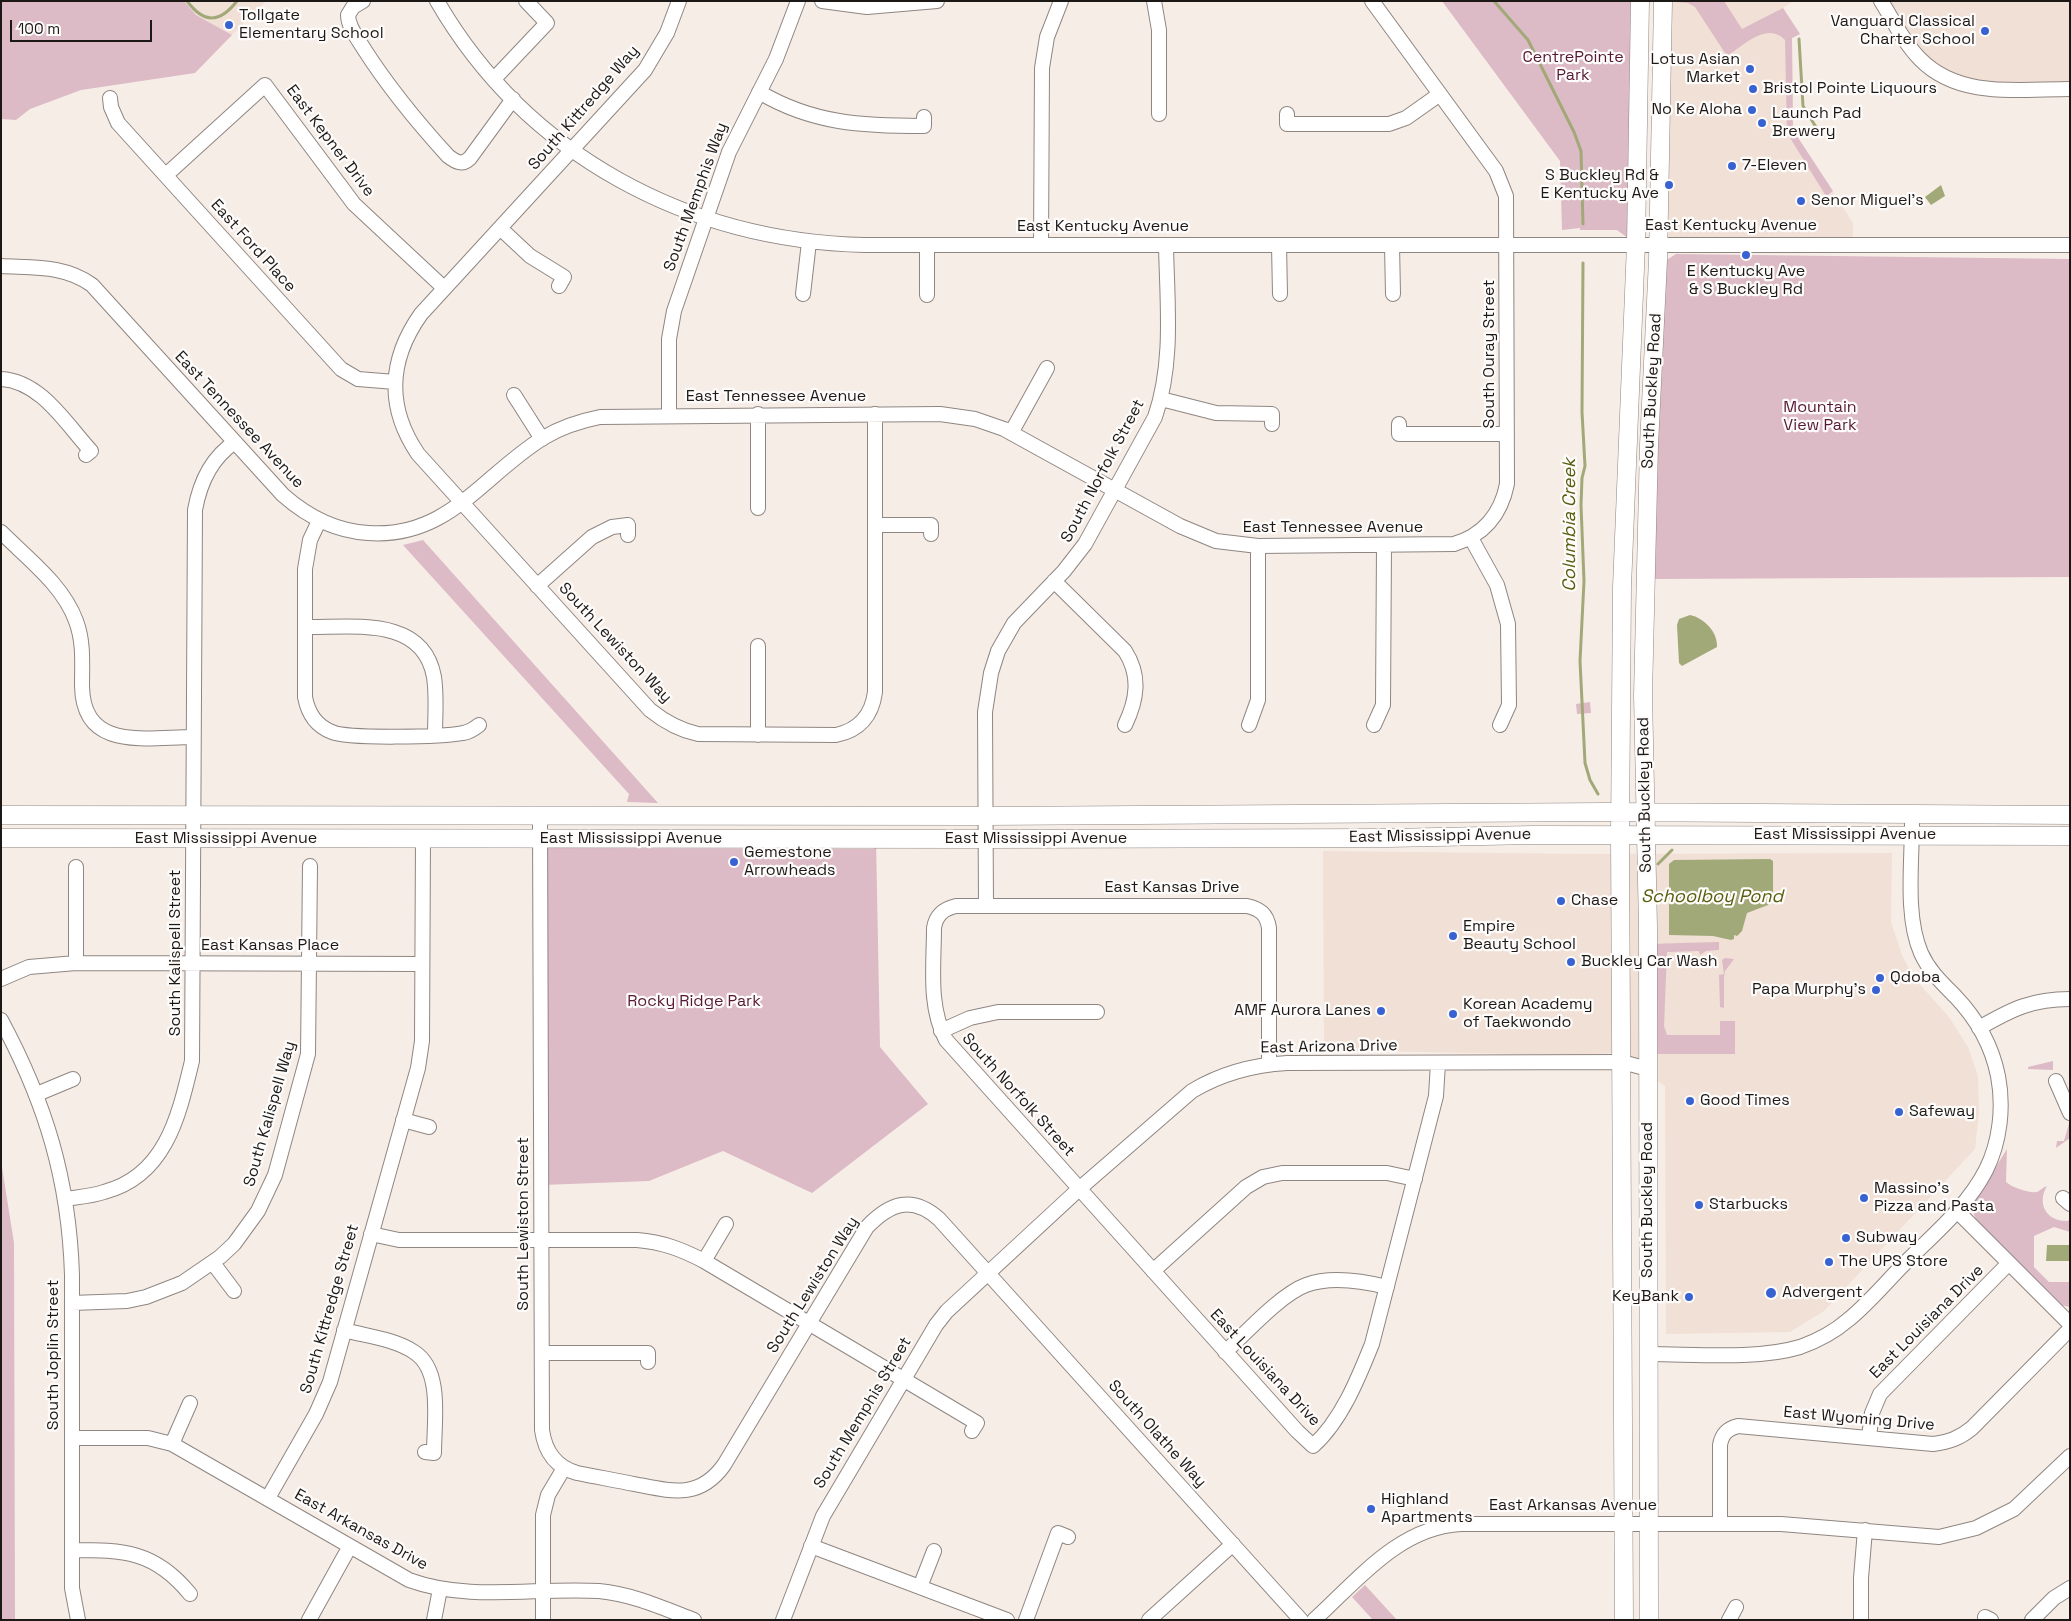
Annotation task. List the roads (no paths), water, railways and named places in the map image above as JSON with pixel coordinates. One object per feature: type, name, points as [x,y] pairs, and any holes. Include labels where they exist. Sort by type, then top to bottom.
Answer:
[{"type":"main road","name":"South Buckley Road","points":[[1624,1620],[1620,835],[1622,587],[1636,244],[1640,1]]},
{"type":"main road","name":"South Buckley Road","points":[[1649,1612],[1648,1062],[1644,812],[1644,595],[1659,244],[1663,1]]},
{"type":"main road","name":"East Mississippi Avenue","points":[[1,815],[985,816],[1620,812],[2070,814]]},
{"type":"main road","name":"East Mississippi Avenue","points":[[1,838],[540,839],[632,837],[985,839],[1620,835],[2070,836]]},
{"type":"main road","points":[[1622,1062],[1631,1082],[1648,1150]]},
{"type":"main road","points":[[1622,1450],[1649,1524]]},
{"type":"main road","points":[[1623,1523],[1638,1560],[1649,1612]]},
{"type":"street","points":[[363,1],[353,7],[348,15],[349,23],[361,44],[398,100],[448,156],[457,162],[462,163],[470,158],[513,99]]},
{"type":"street","points":[[437,1],[456,32],[494,80],[572,150]]},
{"type":"street","points":[[494,80],[547,23],[526,1]]},
{"type":"street","name":"South Kittredge Way","points":[[463,503],[412,444],[400,417],[395,382],[401,349],[411,328],[444,288],[645,70],[667,33],[679,1]]},
{"type":"street","name":"South Memphis Way","points":[[669,415],[671,325],[729,152],[783,45],[798,1]]},
{"type":"street","points":[[822,1],[867,7],[936,1]]},
{"type":"street","points":[[1041,244],[1042,68],[1047,37],[1061,1]]},
{"type":"street","points":[[1154,1],[1159,30],[1159,114]]},
{"type":"street","name":"South Ouray Street","points":[[1372,1],[1496,171],[1503,183],[1506,196],[1507,434],[1505,495],[1496,515],[1487,526],[1471,538]]},
{"type":"street","points":[[1881,1],[1918,57],[1929,68],[1955,83],[1979,88],[2070,89]]},
{"type":"street","name":"East Kepner Drive","points":[[166,176],[265,86],[354,204],[444,288]]},
{"type":"street","points":[[759,92],[792,108],[838,122],[872,126],[924,126],[924,117]]},
{"type":"street","points":[[1287,114],[1287,124],[1389,124],[1406,118],[1440,94]]},
{"type":"street","name":"East Ford Place","points":[[110,98],[111,107],[118,123],[341,369],[358,379],[395,382]]},
{"type":"street","name":"East Kentucky Avenue","points":[[572,150],[638,191],[705,219],[759,234],[809,242],[927,245],[2070,245]]},
{"type":"street","points":[[500,228],[530,256],[564,277],[559,286]]},
{"type":"street","points":[[804,294],[809,242]]},
{"type":"street","points":[[927,245],[927,295]]},
{"type":"street","name":"South Norfolk Street","points":[[1079,1189],[953,1050],[941,1031],[934,999],[935,921],[940,912],[947,908],[986,906],[985,712],[990,673],[998,651],[1014,623],[1085,544],[1146,436],[1161,399],[1167,360],[1166,245]]},
{"type":"street","points":[[1279,245],[1280,294]]},
{"type":"street","points":[[1392,245],[1393,294]]},
{"type":"street","name":"East Tennessee Avenue","points":[[1,266],[68,271],[92,285],[283,495],[305,513],[319,520],[357,532],[392,533],[433,522],[463,503],[542,439],[570,425],[600,416],[875,414],[960,416],[990,423],[1200,536],[1233,544],[1258,546],[1444,546],[1471,538]]},
{"type":"street","points":[[1011,433],[1047,368]]},
{"type":"street","points":[[1,379],[23,383],[41,396],[90,451],[86,455]]},
{"type":"street","points":[[514,395],[542,439]]},
{"type":"street","points":[[1161,399],[1216,413],[1272,414],[1272,424]]},
{"type":"street","points":[[758,414],[758,508]]},
{"type":"street","points":[[875,414],[875,525],[931,525],[931,534]]},
{"type":"street","points":[[1399,424],[1399,434],[1507,434]]},
{"type":"street","name":"South Kalispell Street","points":[[66,1199],[106,1192],[121,1186],[146,1169],[167,1144],[177,1119],[192,1061],[195,510],[202,482],[209,469],[216,457],[234,442]]},
{"type":"street","name":"South Lewiston Way","points":[[463,503],[650,710],[660,719],[678,728],[698,734],[836,735],[853,729],[863,722],[874,703],[875,692],[875,525]]},
{"type":"street","points":[[319,520],[306,553],[305,627],[305,697],[309,711],[318,723],[325,729],[342,735],[435,735],[464,733],[479,725]]},
{"type":"street","points":[[537,586],[600,532],[612,527],[628,525],[628,535]]},
{"type":"street","points":[[1,532],[55,586],[71,608],[81,639],[82,699],[88,716],[95,725],[104,732],[121,738],[194,737]]},
{"type":"street","points":[[1471,538],[1496,585],[1508,624],[1509,705],[1500,725]]},
{"type":"street","points":[[1249,725],[1258,700],[1258,546]]},
{"type":"street","points":[[1374,725],[1383,705],[1384,546]]},
{"type":"street","points":[[1054,580],[1125,651],[1130,659],[1134,670],[1135,704],[1125,725]]},
{"type":"street","points":[[305,627],[380,628],[399,633],[410,639],[423,652],[434,675],[435,735]]},
{"type":"street","points":[[758,646],[758,735]]},
{"type":"street","points":[[84,735],[95,725]]},
{"type":"street","points":[[1649,1354],[1765,1354],[1784,1351],[1817,1340],[1848,1320],[1957,1211],[1978,1184],[1987,1168],[1999,1123],[2000,1096],[1998,1077],[1993,1057],[1979,1028],[1969,1012],[1930,969],[1918,945],[1912,909],[1912,814]]},
{"type":"street","name":"South Lewiston Street","points":[[540,816],[544,1441],[553,1459],[564,1468]]},
{"type":"street","name":"South Kittredge Street","points":[[268,1498],[323,1401],[403,1120],[421,1048],[423,839]]},
{"type":"street","name":"South Kalispell Way","points":[[72,1303],[107,1303],[146,1297],[182,1283],[213,1264],[248,1226],[267,1194],[275,1175],[308,1054],[310,866]]},
{"type":"street","points":[[76,867],[76,963]]},
{"type":"street","name":"East Kansas Drive","points":[[986,906],[1247,906],[1256,908],[1267,918],[1269,928],[1270,1064]]},
{"type":"street","name":"East Kansas Place","points":[[1,979],[29,967],[76,963],[422,964]]},
{"type":"street","points":[[1979,1028],[2026,1004],[2070,999]]},
{"type":"street","points":[[941,1031],[970,1018],[998,1012],[1097,1012]]},
{"type":"street","name":"South Joplin Street","points":[[1,1020],[37,1094],[54,1142],[66,1199],[71,1250],[72,1303],[72,1588],[78,1620]]},
{"type":"street","name":"East Arizona Drive","points":[[1012,1249],[1192,1091],[1225,1074],[1270,1064],[1648,1062]]},
{"type":"street","name":"East Louisiana Drive","points":[[1079,1189],[1313,1446],[1331,1427],[1362,1370],[1372,1344],[1436,1096],[1438,1063]]},
{"type":"street","points":[[37,1094],[73,1079]]},
{"type":"street","points":[[2056,1081],[2070,1112]]},
{"type":"street","points":[[403,1120],[429,1127]]},
{"type":"street","points":[[1153,1271],[1246,1187],[1263,1177],[1282,1173],[1387,1173],[1415,1179]]},
{"type":"street","name":"South Lewiston Way","points":[[564,1468],[577,1473],[667,1491],[702,1491],[724,1465],[867,1227],[878,1216],[894,1206],[912,1205],[931,1211],[987,1272]]},
{"type":"street","points":[[1957,1211],[2070,1324]]},
{"type":"street","points":[[704,1261],[726,1224]]},
{"type":"street","points":[[371,1234],[399,1240],[654,1241],[683,1250],[977,1423],[972,1431]]},
{"type":"street","name":"South Memphis Street","points":[[783,1620],[811,1546],[830,1504],[904,1380],[947,1311],[1012,1249]]},
{"type":"street","points":[[213,1264],[234,1291]]},
{"type":"street","name":"East Louisiana Drive","points":[[1869,1437],[1872,1413],[1880,1394],[2009,1264]]},
{"type":"street","name":"South Olathe Way","points":[[987,1272],[1301,1620]]},
{"type":"street","points":[[1226,1352],[1288,1296],[1307,1284],[1360,1282],[1387,1287]]},
{"type":"street","name":"East Wyoming Drive","points":[[1720,1524],[1720,1445],[1722,1436],[1732,1428],[1869,1437],[1933,1444],[1954,1440],[1972,1428],[2070,1329]]},
{"type":"street","points":[[344,1330],[402,1346],[428,1359],[433,1380],[434,1453],[425,1452]]},
{"type":"street","points":[[542,1353],[648,1352],[648,1362]]},
{"type":"street","points":[[172,1444],[190,1403]]},
{"type":"street","name":"East Arkansas Drive","points":[[72,1438],[148,1438],[172,1444],[409,1580],[440,1589],[613,1593],[667,1615],[694,1620]]},
{"type":"street","name":"East Arkansas Avenue","points":[[1314,1620],[1398,1545],[1435,1527],[1461,1524],[1782,1524],[1939,1537],[1971,1529],[2014,1508],[2070,1456]]},
{"type":"street","points":[[542,1620],[544,1508],[548,1495],[564,1468]]},
{"type":"street","points":[[1861,1620],[1861,1578],[1865,1530]]},
{"type":"street","points":[[1026,1620],[1058,1534],[1068,1537]]},
{"type":"street","points":[[1148,1620],[1232,1544]]},
{"type":"street","points":[[309,1620],[350,1546]]},
{"type":"street","points":[[811,1546],[1007,1620]]},
{"type":"street","points":[[72,1550],[109,1550],[134,1554],[174,1575],[190,1594]]},
{"type":"street","points":[[920,1587],[934,1550]]},
{"type":"street","points":[[2032,1620],[2054,1598],[2070,1588]]},
{"type":"street","points":[[434,1620],[440,1589]]},
{"type":"street","points":[[1729,1620],[1736,1607]]},
{"type":"water","points":[[1941,185],[1945,196],[1931,205],[1925,197]]},
{"type":"water","points":[[1690,615],[1700,619],[1709,626],[1717,641],[1717,647],[1682,666],[1679,663],[1677,625],[1679,619]]},
{"type":"water","name":"Schoolboy Pond","points":[[1770,859],[1773,861],[1773,898],[1768,905],[1747,913],[1742,931],[1737,936],[1734,935],[1734,939],[1713,936],[1669,935],[1669,864],[1674,860]]},
{"type":"water","points":[[2047,1245],[2070,1245],[2070,1261],[2046,1261]]},
{"type":"waterway","points":[[187,1],[200,14],[212,18],[224,14],[237,1]]},
{"type":"waterway","name":"Columbia Creek","points":[[1494,1],[1528,40],[1574,132],[1581,151],[1583,224]]},
{"type":"waterway","points":[[1799,39],[1803,106],[1819,132]]},
{"type":"waterway","name":"Columbia Creek","points":[[1583,263],[1582,412],[1585,466],[1582,478],[1581,505],[1584,581],[1580,661],[1585,763],[1590,780],[1598,794]]},
{"type":"waterway","name":"Columbia Creek","points":[[1658,864],[1672,850]]},
{"type":"place","name":"Tollgate Elementary School","points":[[229,25]]},
{"type":"place","name":"Vanguard Classical Charter School","points":[[1985,31]]},
{"type":"place","name":"Lotus Asian Market","points":[[1750,69]]},
{"type":"place","name":"Bristol Pointe Liquours","points":[[1753,89]]},
{"type":"place","name":"No Ke Aloha","points":[[1752,110]]},
{"type":"place","name":"Launch Pad Brewery","points":[[1762,123]]},
{"type":"place","name":"7-Eleven","points":[[1732,166]]},
{"type":"place","name":"S Buckley Rd & E Kentucky Ave","points":[[1669,185]]},
{"type":"place","name":"Senor Miguel's","points":[[1801,201]]},
{"type":"place","name":"E Kentucky Ave & S Buckley Rd","points":[[1746,255]]},
{"type":"place","name":"Gemestone Arrowheads","points":[[734,862]]},
{"type":"place","name":"Chase","points":[[1561,901]]},
{"type":"place","name":"Empire Beauty School","points":[[1453,936]]},
{"type":"place","name":"Buckley Car Wash","points":[[1571,962]]},
{"type":"place","name":"Qdoba","points":[[1880,978]]},
{"type":"place","name":"Papa Murphy's","points":[[1876,990]]},
{"type":"place","name":"AMF Aurora Lanes","points":[[1381,1011]]},
{"type":"place","name":"Korean Academy of Taekwondo","points":[[1453,1014]]},
{"type":"place","name":"Good Times","points":[[1690,1101]]},
{"type":"place","name":"Safeway","points":[[1899,1112]]},
{"type":"place","name":"Massino's Pizza and Pasta","points":[[1864,1198]]},
{"type":"place","name":"Starbucks","points":[[1699,1205]]},
{"type":"place","name":"Subway","points":[[1846,1238]]},
{"type":"place","name":"The UPS Store","points":[[1829,1262]]},
{"type":"place","name":"Advergent","points":[[1771,1293]]},
{"type":"place","name":"KeyBank","points":[[1689,1297]]},
{"type":"place","name":"Highland Apartments","points":[[1371,1509]]},
{"type":"park label","name":"CentrePointe Park","points":[[1573,67]]},
{"type":"park label","name":"Mountain View Park","points":[[1820,417]]},
{"type":"park label","name":"Rocky Ridge Park","points":[[694,1002]]}]
